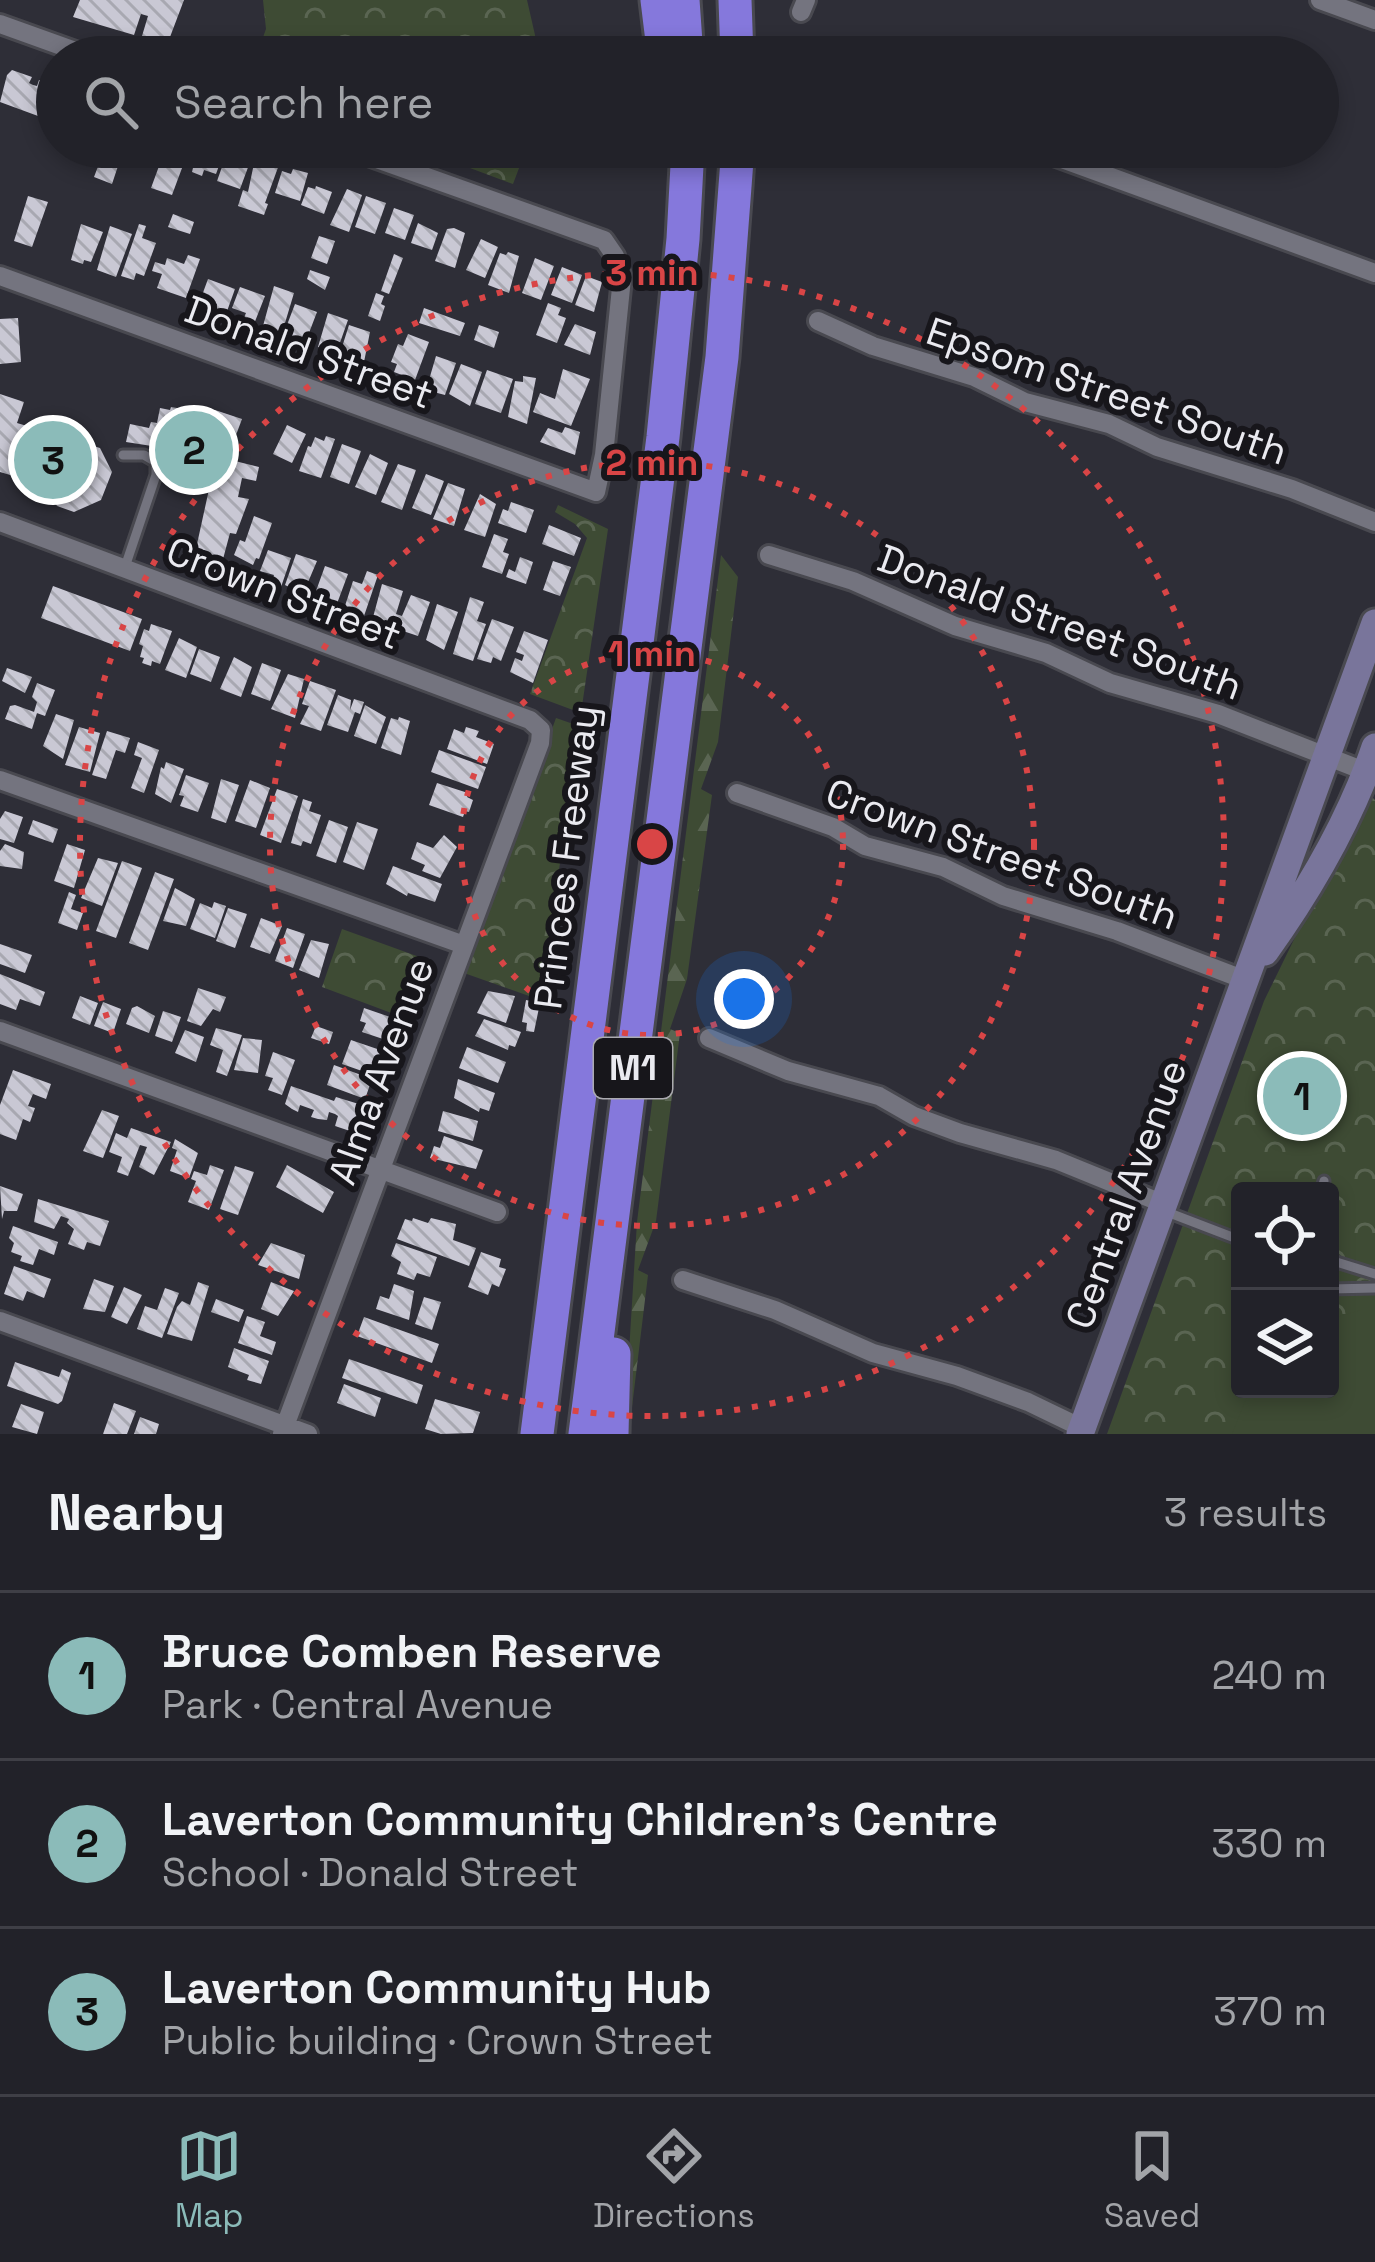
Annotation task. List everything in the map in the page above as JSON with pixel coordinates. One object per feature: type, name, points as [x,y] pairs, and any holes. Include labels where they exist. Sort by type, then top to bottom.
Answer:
[{"type":"highway","points":[[657,0],[661,36]]},
{"type":"highway","points":[[683,0],[686,36]]},
{"type":"highway","points":[[735,0],[736,36]]},
{"type":"highway","points":[[663,437],[669,168]]},
{"type":"highway","name":"Princes Freeway","points":[[537,1434],[663,437],[687,168]]},
{"type":"highway","name":"M1","points":[[585,1434],[722,357],[737,168]]},
{"type":"highway","points":[[514,1434],[602,901]]},
{"type":"highway","points":[[612,1434],[619,1179]]},
{"type":"main road","name":"Central Avenue","points":[[1081,1431],[1375,623]]},
{"type":"main road","name":"Central Avenue","points":[[1245,980],[1294,912],[1372,765]]},
{"type":"street","points":[[1320,0],[1375,20]]},
{"type":"street","points":[[0,24],[36,37]]},
{"type":"street","name":"Donald Street","points":[[0,276],[596,492],[622,278],[615,256],[604,240],[403,168]]},
{"type":"street","points":[[1087,168],[1375,273]]},
{"type":"street","name":"Epsom Street South","points":[[818,322],[873,346],[974,376],[1025,402],[1109,424],[1156,448],[1292,489],[1375,522]]},
{"type":"street","name":"Crown Street","points":[[0,522],[530,720],[541,730]]},
{"type":"street","name":"Donald Street South","points":[[769,555],[853,581],[955,626],[1024,645],[1126,689],[1218,715],[1326,757],[1372,765]]},
{"type":"street","name":"Alma Avenue","points":[[284,1430],[541,730]]},
{"type":"street","points":[[0,780],[464,945]]},
{"type":"street","name":"Crown Street South","points":[[736,793],[833,827],[865,846],[943,867],[1036,909],[1118,931],[1245,980]]},
{"type":"street","points":[[0,1031],[497,1213]]},
{"type":"street","points":[[709,1038],[788,1071],[879,1096],[914,1116],[960,1133],[1056,1160],[1163,1207]]},
{"type":"street","points":[[683,1280],[795,1318],[873,1353],[1028,1402],[1081,1431]]},
{"type":"street","points":[[0,1321],[284,1430],[308,1434]]},
{"type":"lane","points":[[123,455],[143,455],[156,462],[156,475],[125,567]]},
{"type":"lane","points":[[1163,1207],[1231,1236]]},
{"type":"lane","points":[[1339,1263],[1375,1274]]},
{"type":"lane","points":[[1339,1289],[1375,1288]]},
{"type":"green space","points":[[263,0],[527,0],[535,36],[264,36]]},
{"type":"green space","points":[[470,168],[519,168],[513,184]]},
{"type":"green space","points":[[558,505],[608,529],[581,713],[530,694],[587,538],[555,512]]},
{"type":"green space","points":[[721,555],[738,577],[718,742],[701,789],[712,795],[687,979],[670,1029],[680,1033],[656,1221],[638,1270],[648,1275],[632,1407],[624,1434],[637,1222]]},
{"type":"green space","points":[[556,718],[579,726],[545,971],[554,974],[546,1002],[464,973]]},
{"type":"green space","points":[[1370,795],[1375,800],[1375,1434],[1107,1434],[1264,1001],[1361,802]]},
{"type":"green space","points":[[342,929],[425,959],[429,968],[410,1020],[322,987]]},
{"type":"green space","points":[[1375,1310],[1375,1434],[1232,1434],[1246,1398],[1339,1398],[1339,1316]]},
{"type":"building","points":[[80,0],[184,0],[170,36],[142,36],[148,16],[141,14],[134,35],[73,17]]},
{"type":"building","points":[[12,70],[32,77],[29,83],[36,86],[36,115],[0,102]]},
{"type":"building","points":[[97,168],[117,168],[112,184],[94,177]]},
{"type":"building","points":[[158,168],[182,168],[172,195],[151,188]]},
{"type":"building","points":[[193,168],[218,168],[216,174],[192,172]]},
{"type":"building","points":[[222,168],[248,168],[240,189],[217,181]]},
{"type":"building","points":[[253,168],[278,168],[264,215],[238,206],[243,190],[248,192]]},
{"type":"building","points":[[293,169],[308,173],[300,201],[275,193],[282,171],[291,174]]},
{"type":"building","points":[[308,187],[332,192],[324,214],[301,205]]},
{"type":"building","points":[[347,189],[362,195],[349,232],[330,225]]},
{"type":"building","points":[[28,196],[48,202],[32,247],[14,241]]},
{"type":"building","points":[[366,196],[386,203],[375,234],[355,227]]},
{"type":"building","points":[[394,208],[414,215],[405,240],[385,233]]},
{"type":"building","points":[[173,214],[194,222],[190,234],[168,227]]},
{"type":"building","points":[[418,223],[438,233],[432,250],[411,243]]},
{"type":"building","points":[[81,224],[103,232],[91,262],[84,260],[83,264],[71,260]]},
{"type":"building","points":[[139,224],[146,226],[142,238],[156,243],[144,276],[136,273],[134,280],[121,276]]},
{"type":"building","points":[[110,226],[132,234],[116,277],[97,270]]},
{"type":"building","points":[[447,229],[465,233],[455,268],[435,261]]},
{"type":"building","points":[[319,236],[335,241],[327,264],[311,258]]},
{"type":"building","points":[[481,239],[498,247],[485,278],[466,270]]},
{"type":"building","points":[[500,253],[519,256],[509,293],[488,285]]},
{"type":"building","points":[[394,254],[403,258],[389,294],[381,291]]},
{"type":"building","points":[[188,255],[200,259],[186,298],[157,288],[162,274],[152,271],[155,262],[165,265],[167,258],[184,264]]},
{"type":"building","points":[[535,258],[554,266],[541,300],[522,293]]},
{"type":"building","points":[[562,267],[582,275],[572,303],[551,295]]},
{"type":"building","points":[[310,270],[330,277],[325,290],[307,279]]},
{"type":"building","points":[[586,276],[602,282],[594,312],[575,305]]},
{"type":"building","points":[[208,279],[235,289],[226,314],[201,298]]},
{"type":"building","points":[[274,286],[294,293],[282,333],[263,326]]},
{"type":"building","points":[[240,287],[265,296],[254,324],[243,320],[246,313],[232,308]]},
{"type":"building","points":[[376,293],[384,296],[380,321],[368,316]]},
{"type":"building","points":[[548,303],[561,308],[558,315],[566,318],[557,343],[536,335]]},
{"type":"building","points":[[295,304],[317,312],[304,346],[282,338]]},
{"type":"building","points":[[424,308],[465,323],[460,336],[419,323]]},
{"type":"building","points":[[328,313],[348,320],[336,354],[318,347]]},
{"type":"building","points":[[18,318],[21,362],[0,364],[0,319]]},
{"type":"building","points":[[575,324],[596,332],[590,355],[564,345]]},
{"type":"building","points":[[349,325],[370,332],[363,367],[356,364],[353,373],[336,366]]},
{"type":"building","points":[[479,325],[499,332],[494,348],[474,340]]},
{"type":"building","points":[[408,334],[429,342],[415,380],[394,372],[397,364],[391,362]]},
{"type":"building","points":[[436,356],[456,363],[445,395],[426,390]]},
{"type":"building","points":[[461,364],[482,372],[470,406],[449,394]]},
{"type":"building","points":[[563,369],[590,379],[571,426],[533,412],[540,393],[555,399]]},
{"type":"building","points":[[487,370],[513,379],[501,413],[475,404]]},
{"type":"building","points":[[523,376],[536,378],[527,424],[508,417],[515,381],[523,382]]},
{"type":"building","points":[[0,394],[24,402],[17,423],[100,448],[112,472],[101,500],[74,512],[57,506],[44,485],[0,472]]},
{"type":"building","points":[[160,408],[189,410],[186,427],[201,448],[215,410],[242,419],[227,459],[259,467],[256,481],[242,478],[238,497],[249,499],[236,534],[230,533],[219,574],[192,567],[213,471],[176,465],[168,454],[171,449],[126,442],[130,424],[149,428],[151,422],[157,423]]},
{"type":"building","points":[[287,425],[306,434],[292,463],[273,454]]},
{"type":"building","points":[[565,427],[580,432],[575,455],[540,442],[548,428],[562,433]]},
{"type":"building","points":[[326,436],[335,439],[321,478],[299,471],[308,446],[315,437],[324,441]]},
{"type":"building","points":[[342,444],[361,451],[349,484],[330,477]]},
{"type":"building","points":[[370,454],[388,463],[376,495],[355,487]]},
{"type":"building","points":[[398,464],[416,470],[402,510],[381,502]]},
{"type":"building","points":[[426,474],[444,481],[431,515],[412,508]]},
{"type":"building","points":[[448,483],[465,489],[454,526],[433,519]]},
{"type":"building","points":[[480,494],[496,504],[485,537],[464,530]]},
{"type":"building","points":[[511,502],[534,510],[526,533],[498,523]]},
{"type":"building","points":[[254,516],[272,523],[253,565],[234,555],[240,540],[245,542]]},
{"type":"building","points":[[549,525],[581,538],[574,556],[542,544]]},
{"type":"building","points":[[494,534],[508,539],[502,574],[482,567]]},
{"type":"building","points":[[268,550],[291,558],[281,587],[271,583],[274,575],[260,571]]},
{"type":"building","points":[[296,554],[317,561],[303,594],[285,585]]},
{"type":"building","points":[[520,557],[533,562],[526,584],[506,577],[509,569],[515,572]]},
{"type":"building","points":[[553,561],[571,567],[560,596],[543,590]]},
{"type":"building","points":[[325,566],[348,574],[335,609],[323,605],[316,591]]},
{"type":"building","points":[[367,571],[378,575],[364,616],[344,609],[353,581],[362,584]]},
{"type":"building","points":[[382,584],[403,591],[396,614],[402,616],[411,595],[430,602],[418,636],[391,627],[390,631],[372,621]]},
{"type":"building","points":[[53,586],[142,619],[130,651],[41,618]]},
{"type":"building","points":[[470,597],[484,602],[477,621],[486,624],[473,661],[453,654]]},
{"type":"building","points":[[437,604],[458,612],[444,650],[426,640]]},
{"type":"building","points":[[492,619],[514,627],[501,661],[493,657],[491,663],[477,659]]},
{"type":"building","points":[[151,624],[172,631],[160,664],[152,661],[151,666],[142,663],[143,646],[139,644]]},
{"type":"building","points":[[524,631],[548,640],[533,683],[510,672],[515,658],[522,661],[524,655],[516,652]]},
{"type":"building","points":[[179,638],[197,647],[186,678],[165,670]]},
{"type":"building","points":[[199,649],[220,657],[211,682],[190,674]]},
{"type":"building","points":[[234,657],[252,667],[241,697],[220,689]]},
{"type":"building","points":[[262,663],[281,670],[270,701],[251,694]]},
{"type":"building","points":[[7,668],[32,677],[25,693],[2,681]]},
{"type":"building","points":[[288,674],[304,679],[295,718],[271,709]]},
{"type":"building","points":[[310,681],[336,690],[321,731],[300,724],[309,706],[302,704]]},
{"type":"building","points":[[37,683],[55,690],[45,716],[34,712]]},
{"type":"building","points":[[338,695],[351,700],[350,710],[354,699],[364,702],[348,732],[327,725]]},
{"type":"building","points":[[15,705],[37,713],[32,729],[5,719]]},
{"type":"building","points":[[365,705],[386,717],[376,744],[354,736]]},
{"type":"building","points":[[56,714],[74,720],[63,759],[43,746]]},
{"type":"building","points":[[391,718],[410,721],[401,755],[381,748]]},
{"type":"building","points":[[79,727],[100,733],[90,772],[65,765]]},
{"type":"building","points":[[466,727],[494,744],[487,764],[447,749],[454,729],[464,733]]},
{"type":"building","points":[[107,731],[130,738],[125,753],[116,750],[106,779],[92,775]]},
{"type":"building","points":[[138,742],[159,750],[144,793],[131,788],[142,758],[134,755]]},
{"type":"building","points":[[439,750],[486,767],[478,789],[431,772]]},
{"type":"building","points":[[166,762],[184,769],[171,803],[155,794]]},
{"type":"building","points":[[186,775],[209,783],[198,812],[180,806]]},
{"type":"building","points":[[221,779],[239,785],[226,823],[211,818]]},
{"type":"building","points":[[250,780],[270,788],[256,828],[235,821]]},
{"type":"building","points":[[437,783],[468,793],[473,800],[469,812],[463,817],[429,805]]},
{"type":"building","points":[[277,789],[298,796],[281,843],[260,835]]},
{"type":"building","points":[[303,799],[312,802],[309,811],[321,815],[311,844],[303,841],[301,846],[291,843]]},
{"type":"building","points":[[5,811],[23,817],[14,843],[0,839]]},
{"type":"building","points":[[33,820],[58,829],[53,843],[28,834]]},
{"type":"building","points":[[329,820],[348,827],[336,863],[316,856]]},
{"type":"building","points":[[357,822],[378,829],[364,870],[343,862]]},
{"type":"building","points":[[444,835],[457,847],[440,878],[422,871],[425,865],[411,859],[417,842],[433,848]]},
{"type":"building","points":[[5,844],[24,852],[22,869],[0,866]]},
{"type":"building","points":[[67,844],[85,850],[74,888],[54,881]]},
{"type":"building","points":[[98,858],[118,863],[102,906],[81,898]]},
{"type":"building","points":[[122,861],[142,868],[116,938],[96,931]]},
{"type":"building","points":[[393,866],[442,884],[435,902],[407,896],[386,884]]},
{"type":"building","points":[[155,872],[174,879],[148,950],[129,943]]},
{"type":"building","points":[[175,888],[195,899],[186,926],[163,921]]},
{"type":"building","points":[[69,892],[76,895],[71,909],[83,913],[77,930],[58,923]]},
{"type":"building","points":[[214,902],[226,906],[215,938],[190,929],[200,903],[212,908]]},
{"type":"building","points":[[228,908],[247,914],[235,948],[216,941]]},
{"type":"building","points":[[261,918],[282,926],[270,954],[250,947]]},
{"type":"building","points":[[287,928],[305,934],[293,968],[275,961]]},
{"type":"building","points":[[311,940],[329,944],[319,978],[299,970]]},
{"type":"building","points":[[0,944],[32,955],[25,973],[0,964]]},
{"type":"building","points":[[0,974],[45,992],[40,1006],[20,999],[16,1010],[0,1004]]},
{"type":"building","points":[[198,988],[226,997],[220,1012],[213,1009],[201,1026],[187,1021]]},
{"type":"building","points":[[488,991],[515,996],[506,1023],[477,1013]]},
{"type":"building","points":[[80,996],[98,1003],[90,1025],[72,1018]]},
{"type":"building","points":[[526,1000],[540,1003],[534,1032],[526,1031],[527,1023],[522,1022]]},
{"type":"building","points":[[103,1002],[121,1009],[113,1033],[94,1026]]},
{"type":"building","points":[[137,1006],[155,1016],[149,1033],[126,1024]]},
{"type":"building","points":[[364,1008],[396,1019],[389,1041],[362,1032]]},
{"type":"building","points":[[163,1011],[181,1017],[172,1042],[155,1036]]},
{"type":"building","points":[[484,1019],[521,1032],[515,1047],[509,1045],[508,1050],[475,1036]]},
{"type":"building","points":[[316,1026],[333,1032],[329,1044],[311,1038]]},
{"type":"building","points":[[216,1028],[242,1035],[227,1076],[216,1072],[223,1050],[210,1045]]},
{"type":"building","points":[[185,1030],[204,1037],[196,1062],[175,1053]]},
{"type":"building","points":[[243,1038],[262,1040],[258,1073],[234,1070]]},
{"type":"building","points":[[351,1040],[386,1052],[381,1065],[374,1071],[363,1067],[362,1071],[342,1064]]},
{"type":"building","points":[[467,1047],[506,1062],[498,1083],[459,1068]]},
{"type":"building","points":[[273,1052],[295,1060],[282,1095],[268,1090],[273,1078],[265,1076]]},
{"type":"building","points":[[334,1065],[372,1079],[365,1099],[327,1085]]},
{"type":"building","points":[[13,1070],[51,1084],[46,1099],[33,1094],[28,1106],[35,1108],[30,1122],[23,1119],[16,1140],[0,1134],[0,1105]]},
{"type":"building","points":[[458,1079],[495,1093],[489,1111],[480,1108],[479,1112],[454,1098]]},
{"type":"building","points":[[291,1086],[362,1105],[356,1133],[335,1126],[335,1114],[329,1112],[327,1120],[318,1119],[311,1117],[314,1110],[300,1105],[298,1112],[285,1104]]},
{"type":"building","points":[[102,1110],[119,1116],[103,1158],[83,1151]]},
{"type":"building","points":[[443,1111],[478,1121],[473,1141],[438,1131]]},
{"type":"building","points":[[131,1128],[171,1142],[154,1175],[139,1167],[147,1147],[140,1145],[128,1176],[117,1172],[122,1157],[109,1152],[116,1133],[127,1138]]},
{"type":"building","points":[[444,1136],[483,1150],[476,1169],[430,1158]]},
{"type":"building","points":[[175,1139],[198,1153],[189,1178],[170,1171],[177,1150],[172,1148]]},
{"type":"building","points":[[210,1165],[224,1170],[209,1210],[188,1202],[196,1181],[191,1179],[194,1171],[207,1175]]},
{"type":"building","points":[[287,1165],[334,1192],[323,1213],[276,1187]]},
{"type":"building","points":[[235,1166],[254,1172],[238,1215],[220,1209]]},
{"type":"building","points":[[0,1186],[23,1194],[17,1211],[4,1211],[2,1219]]},
{"type":"building","points":[[38,1199],[109,1221],[100,1246],[87,1242],[84,1250],[68,1244],[74,1229],[61,1216],[54,1229],[34,1222]]},
{"type":"building","points":[[405,1219],[456,1224],[453,1240],[476,1248],[469,1266],[397,1239]]},
{"type":"building","points":[[13,1226],[58,1242],[54,1255],[39,1249],[33,1265],[20,1261],[22,1256],[11,1252]]},
{"type":"building","points":[[271,1243],[305,1255],[299,1279],[258,1265]]},
{"type":"building","points":[[396,1243],[437,1257],[430,1277],[417,1273],[414,1280],[397,1274],[401,1262],[391,1256]]},
{"type":"building","points":[[481,1252],[501,1259],[499,1267],[506,1269],[499,1287],[492,1284],[488,1295],[468,1287]]},
{"type":"building","points":[[14,1266],[51,1279],[44,1298],[27,1291],[23,1301],[4,1294]]},
{"type":"building","points":[[94,1279],[114,1286],[105,1312],[83,1309]]},
{"type":"building","points":[[198,1282],[209,1286],[192,1341],[167,1334],[177,1307],[182,1301],[190,1305]]},
{"type":"building","points":[[271,1282],[294,1291],[278,1316],[261,1309]]},
{"type":"building","points":[[394,1284],[414,1291],[409,1320],[376,1309],[380,1296],[389,1299]]},
{"type":"building","points":[[124,1287],[142,1295],[127,1324],[111,1317]]},
{"type":"building","points":[[165,1288],[179,1293],[162,1338],[137,1329],[145,1306],[157,1310]]},
{"type":"building","points":[[424,1297],[441,1302],[432,1330],[415,1324]]},
{"type":"building","points":[[216,1299],[244,1310],[239,1322],[211,1312]]},
{"type":"building","points":[[247,1316],[265,1322],[260,1336],[276,1342],[272,1355],[238,1343]]},
{"type":"building","points":[[364,1317],[439,1344],[432,1363],[357,1336]]},
{"type":"building","points":[[234,1348],[269,1361],[261,1384],[228,1367]]},
{"type":"building","points":[[349,1359],[423,1385],[417,1404],[342,1378]]},
{"type":"building","points":[[15,1362],[59,1377],[62,1369],[71,1373],[62,1401],[58,1404],[7,1386]]},
{"type":"building","points":[[344,1384],[381,1398],[375,1417],[337,1403]]},
{"type":"building","points":[[435,1399],[480,1412],[473,1433],[441,1434],[425,1429]]},
{"type":"building","points":[[114,1403],[136,1411],[127,1434],[103,1434]]},
{"type":"building","points":[[21,1404],[44,1412],[37,1434],[12,1427]]},
{"type":"building","points":[[140,1417],[159,1424],[156,1434],[134,1434]]},
{"type":"place","name":"Laverton Community Children’s Centre","points":[[194,450]]},
{"type":"place","name":"Laverton Community Hub","points":[[53,460]]},
{"type":"place","name":"Bruce Comben Reserve","points":[[1302,1096]]}]
